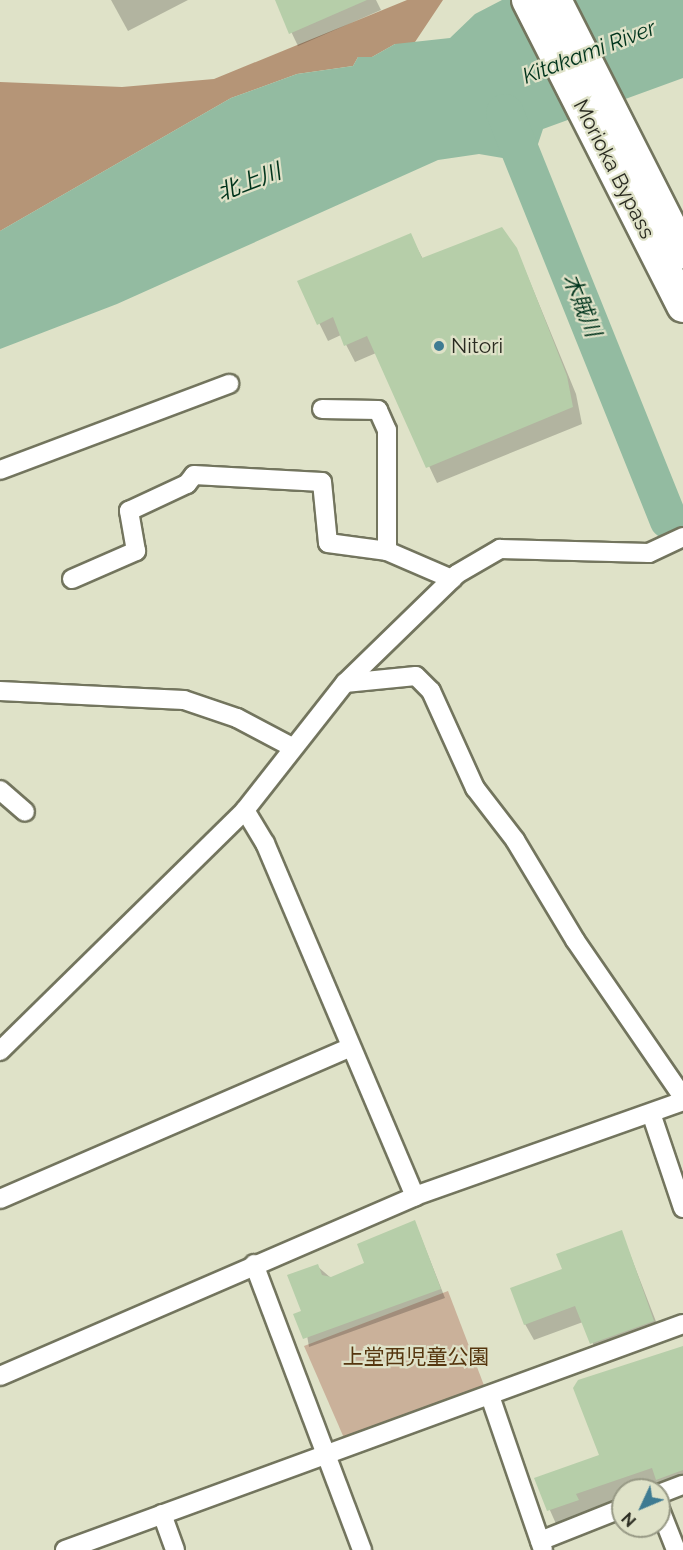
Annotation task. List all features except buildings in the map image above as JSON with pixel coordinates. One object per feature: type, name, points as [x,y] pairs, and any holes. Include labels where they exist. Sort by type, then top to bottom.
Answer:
[{"type":"highway","name":"Morioka Bypass","points":[[528,0],[683,252]]},
{"type":"highway","name":"Morioka Bypass","points":[[555,0],[683,306]]},
{"type":"street","points":[[0,470],[229,384]]},
{"type":"street","points":[[322,409],[378,410],[387,430],[387,551]]},
{"type":"street","points":[[72,579],[136,551],[129,511],[187,484],[194,475],[322,482],[328,543],[387,551],[452,579]]},
{"type":"street","points":[[0,1051],[245,810],[292,747],[345,683],[452,579],[500,549],[649,553],[683,537]]},
{"type":"street","points":[[0,1376],[415,1196],[652,1116],[683,1099],[581,949],[515,840],[475,788],[431,691],[416,676],[345,683]]},
{"type":"street","points":[[0,691],[184,700],[237,718],[292,747]]},
{"type":"street","points":[[0,790],[25,812]]},
{"type":"street","points":[[245,810],[265,843],[349,1048],[415,1196]]},
{"type":"street","points":[[0,1199],[349,1048]]},
{"type":"street","points":[[652,1116],[683,1208]]},
{"type":"street","points":[[254,1264],[362,1550]]},
{"type":"street","points":[[65,1550],[325,1451],[490,1396],[683,1324]]},
{"type":"street","points":[[490,1396],[542,1546],[611,1514]]},
{"type":"street","points":[[162,1514],[175,1550]]},
{"type":"green space","name":"上堂西児童公園","points":[[448,1291],[485,1388],[344,1438],[304,1346]]},
{"type":"shaded area","points":[[407,0],[443,0],[413,45],[395,44],[372,57],[358,57],[353,66],[297,74],[231,98],[0,231],[0,82],[122,87],[214,79]]},
{"type":"water","points":[[502,0],[683,0],[683,78],[543,129],[534,156],[520,161],[479,154],[438,160],[117,304],[0,349],[0,231],[231,98],[297,74],[353,66],[358,57],[372,57],[395,44],[450,38],[475,14]]},
{"type":"waterway","name":"木賊川","points":[[505,113],[669,520]]},
{"type":"place","name":"Nitori","points":[[439,346]]},
{"type":"water label","name":"Kitakami River","points":[[589,52]]},
{"type":"water label","name":"北上川","points":[[249,182]]}]
